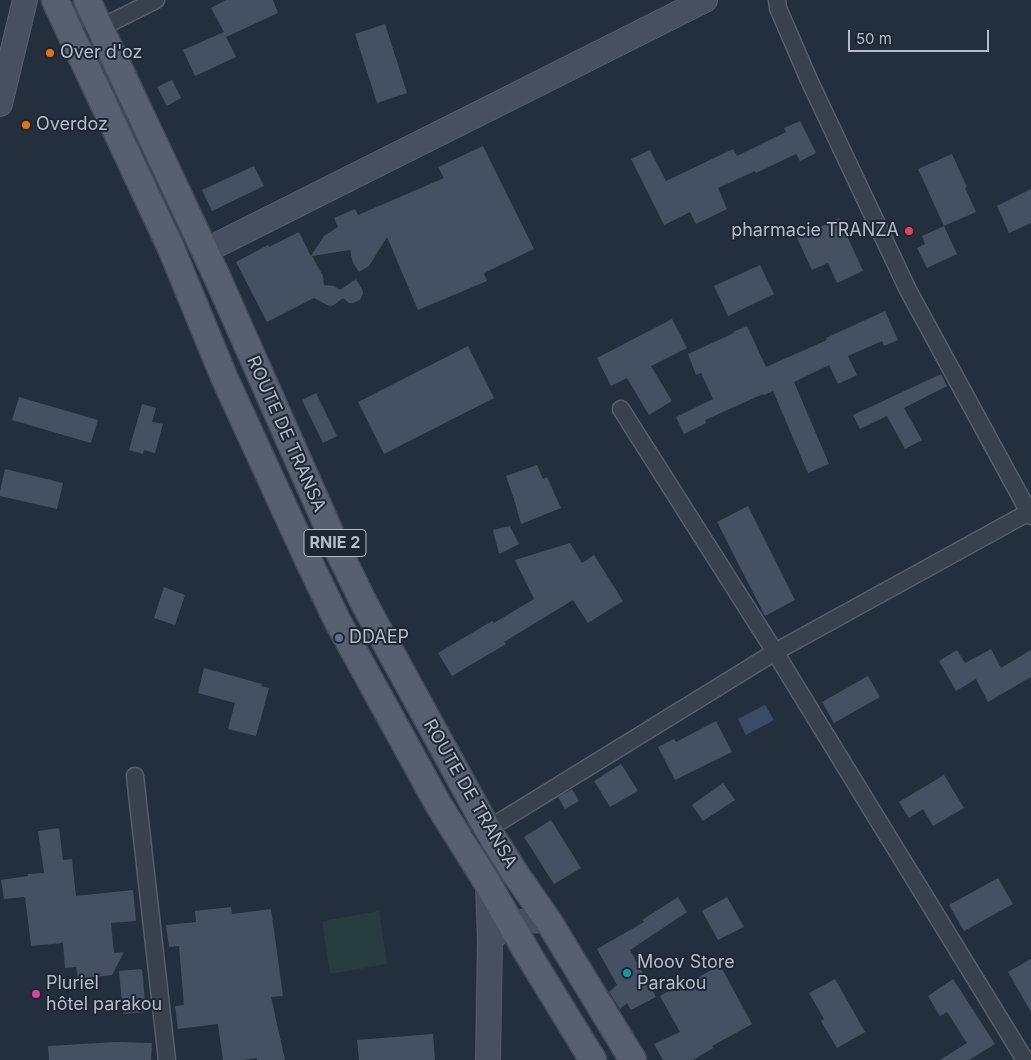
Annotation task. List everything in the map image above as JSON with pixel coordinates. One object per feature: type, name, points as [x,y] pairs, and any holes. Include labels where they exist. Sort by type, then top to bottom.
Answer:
[{"type":"main road","name":"ROUTE DE TRANSA","points":[[55,0],[171,248],[224,376],[337,620],[438,804],[593,1060]]},
{"type":"main road","name":"ROUTE DE TRANSA","points":[[88,0],[205,251],[364,605],[488,830],[634,1060]]},
{"type":"street","points":[[0,104],[25,0]]},
{"type":"street","points":[[74,40],[156,0]]},
{"type":"street","points":[[205,251],[705,0]]},
{"type":"street","points":[[462,845],[775,652],[1030,513],[908,290],[809,80],[778,8],[777,0]]},
{"type":"street","points":[[621,409],[775,652],[1025,1060]]},
{"type":"street","points":[[135,776],[167,1060]]},
{"type":"street","points":[[488,884],[490,941],[488,1060]]},
{"type":"street","points":[[490,941],[499,932],[512,925],[536,920],[548,922]]},
{"type":"green space","points":[[379,911],[387,964],[330,974],[322,921]]},
{"type":"water","points":[[765,705],[774,720],[746,735],[738,719]]},
{"type":"building","points":[[226,0],[273,0],[278,13],[226,37],[236,57],[195,76],[183,50],[224,32],[211,8]]},
{"type":"building","points":[[385,24],[407,93],[377,103],[355,34]]},
{"type":"building","points":[[172,80],[181,98],[167,106],[157,87]]},
{"type":"building","points":[[800,121],[816,153],[800,161],[796,154],[718,188],[727,209],[696,224],[690,212],[664,225],[631,159],[650,150],[666,181],[733,149],[737,156],[786,132],[784,128]]},
{"type":"building","points":[[483,146],[534,249],[484,273],[487,281],[418,310],[387,237],[369,266],[359,272],[353,263],[350,250],[312,256],[323,276],[324,285],[334,286],[340,290],[356,279],[363,293],[360,300],[349,303],[343,298],[331,306],[314,298],[267,322],[236,262],[268,245],[269,247],[299,232],[311,256],[324,236],[338,227],[334,218],[355,209],[358,215],[444,178],[438,167]]},
{"type":"building","points":[[952,154],[976,212],[944,226],[918,169]]},
{"type":"building","points":[[254,166],[264,186],[212,211],[202,190]]},
{"type":"building","points":[[1031,189],[1031,223],[1009,233],[997,206]]},
{"type":"building","points":[[839,218],[863,271],[837,283],[828,263],[812,270],[797,238]]},
{"type":"building","points":[[944,226],[957,254],[927,268],[917,248],[925,244],[922,236]]},
{"type":"building","points":[[760,265],[774,294],[728,316],[714,286]]},
{"type":"building","points":[[885,311],[898,340],[884,346],[882,341],[848,356],[857,375],[838,384],[829,365],[794,382],[829,464],[808,473],[773,391],[705,420],[706,423],[684,434],[676,417],[713,399],[701,373],[696,375],[688,354],[747,326],[766,367],[827,340],[826,338]]},
{"type":"building","points":[[672,319],[687,348],[651,366],[672,401],[649,415],[627,378],[611,386],[597,358]]},
{"type":"building","points":[[468,346],[494,398],[384,454],[358,402]]},
{"type":"building","points":[[941,374],[947,386],[904,408],[922,440],[905,449],[887,416],[860,429],[853,415]]},
{"type":"building","points":[[316,393],[337,436],[323,443],[302,400]]},
{"type":"building","points":[[19,397],[98,420],[91,443],[12,420]]},
{"type":"building","points":[[142,404],[156,408],[152,422],[163,424],[155,453],[144,450],[143,454],[129,450]]},
{"type":"building","points":[[537,465],[543,479],[547,477],[561,508],[521,524],[506,476]]},
{"type":"building","points":[[5,469],[63,483],[57,509],[0,496]]},
{"type":"building","points":[[748,506],[795,600],[765,616],[717,522]]},
{"type":"building","points":[[510,526],[519,544],[499,554],[493,530]]},
{"type":"building","points":[[570,543],[582,563],[594,555],[623,601],[588,623],[573,600],[504,642],[506,644],[452,676],[438,653],[534,599],[515,560]]},
{"type":"building","points":[[164,587],[185,595],[175,625],[154,618]]},
{"type":"building","points":[[991,649],[1001,668],[1031,650],[1031,677],[988,702],[976,679],[956,691],[939,661],[957,650],[965,663]]},
{"type":"building","points":[[204,668],[262,684],[261,686],[269,688],[256,736],[228,729],[235,703],[198,693]]},
{"type":"building","points":[[868,676],[880,697],[834,723],[822,702]]},
{"type":"building","points":[[716,721],[732,752],[675,780],[658,747],[674,739],[676,742]]},
{"type":"building","points":[[621,764],[638,791],[610,807],[594,781]]},
{"type":"building","points":[[944,775],[964,808],[933,826],[923,809],[909,818],[899,802]]},
{"type":"building","points":[[723,783],[735,800],[703,821],[692,805]]},
{"type":"building","points":[[572,789],[579,801],[565,809],[558,797]]},
{"type":"building","points":[[551,820],[581,868],[554,884],[524,837]]},
{"type":"building","points":[[59,828],[63,860],[72,859],[76,896],[133,890],[136,921],[111,923],[114,953],[124,952],[112,975],[78,979],[76,967],[65,968],[63,943],[31,946],[25,897],[4,899],[1,880],[28,876],[28,874],[44,873],[38,831]]},
{"type":"building","points":[[998,878],[1013,904],[964,931],[949,905]]},
{"type":"building","points":[[678,897],[687,912],[630,950],[656,997],[631,1010],[627,1003],[620,1009],[609,992],[617,985],[597,949],[644,922],[642,920]]},
{"type":"building","points":[[727,897],[744,927],[718,940],[702,911]]},
{"type":"building","points":[[231,907],[232,914],[271,909],[283,996],[271,997],[285,1060],[257,1060],[257,1058],[223,1060],[218,1024],[178,1029],[175,1006],[184,1005],[179,946],[169,947],[166,925],[196,922],[195,911]]},
{"type":"building","points":[[1031,959],[1031,1012],[1008,972]]},
{"type":"building","points":[[720,965],[752,1024],[712,1046],[713,1048],[693,1060],[663,1060],[654,1044],[680,1032],[660,996],[685,981],[687,984]]},
{"type":"building","points":[[142,969],[146,1012],[123,1014],[119,971]]},
{"type":"building","points":[[835,979],[865,1032],[837,1048],[821,1021],[824,1019],[809,993]]},
{"type":"building","points":[[953,979],[995,1044],[969,1060],[940,1060],[967,1043],[947,1012],[940,1016],[928,996]]},
{"type":"building","points":[[433,1034],[435,1060],[359,1060],[357,1040]]},
{"type":"building","points":[[115,1042],[152,1043],[151,1060],[49,1060],[48,1046]]},
{"type":"place","name":"Over d'oz","points":[[50,53]]},
{"type":"place","name":"Overdoz","points":[[26,125]]},
{"type":"place","name":"pharmacie TRANZA","points":[[909,231]]},
{"type":"place","name":"DDAEP","points":[[339,638]]},
{"type":"place","name":"Moov Store Parakou","points":[[627,973]]},
{"type":"place","name":"Pluriel hôtel parakou","points":[[36,994]]}]
